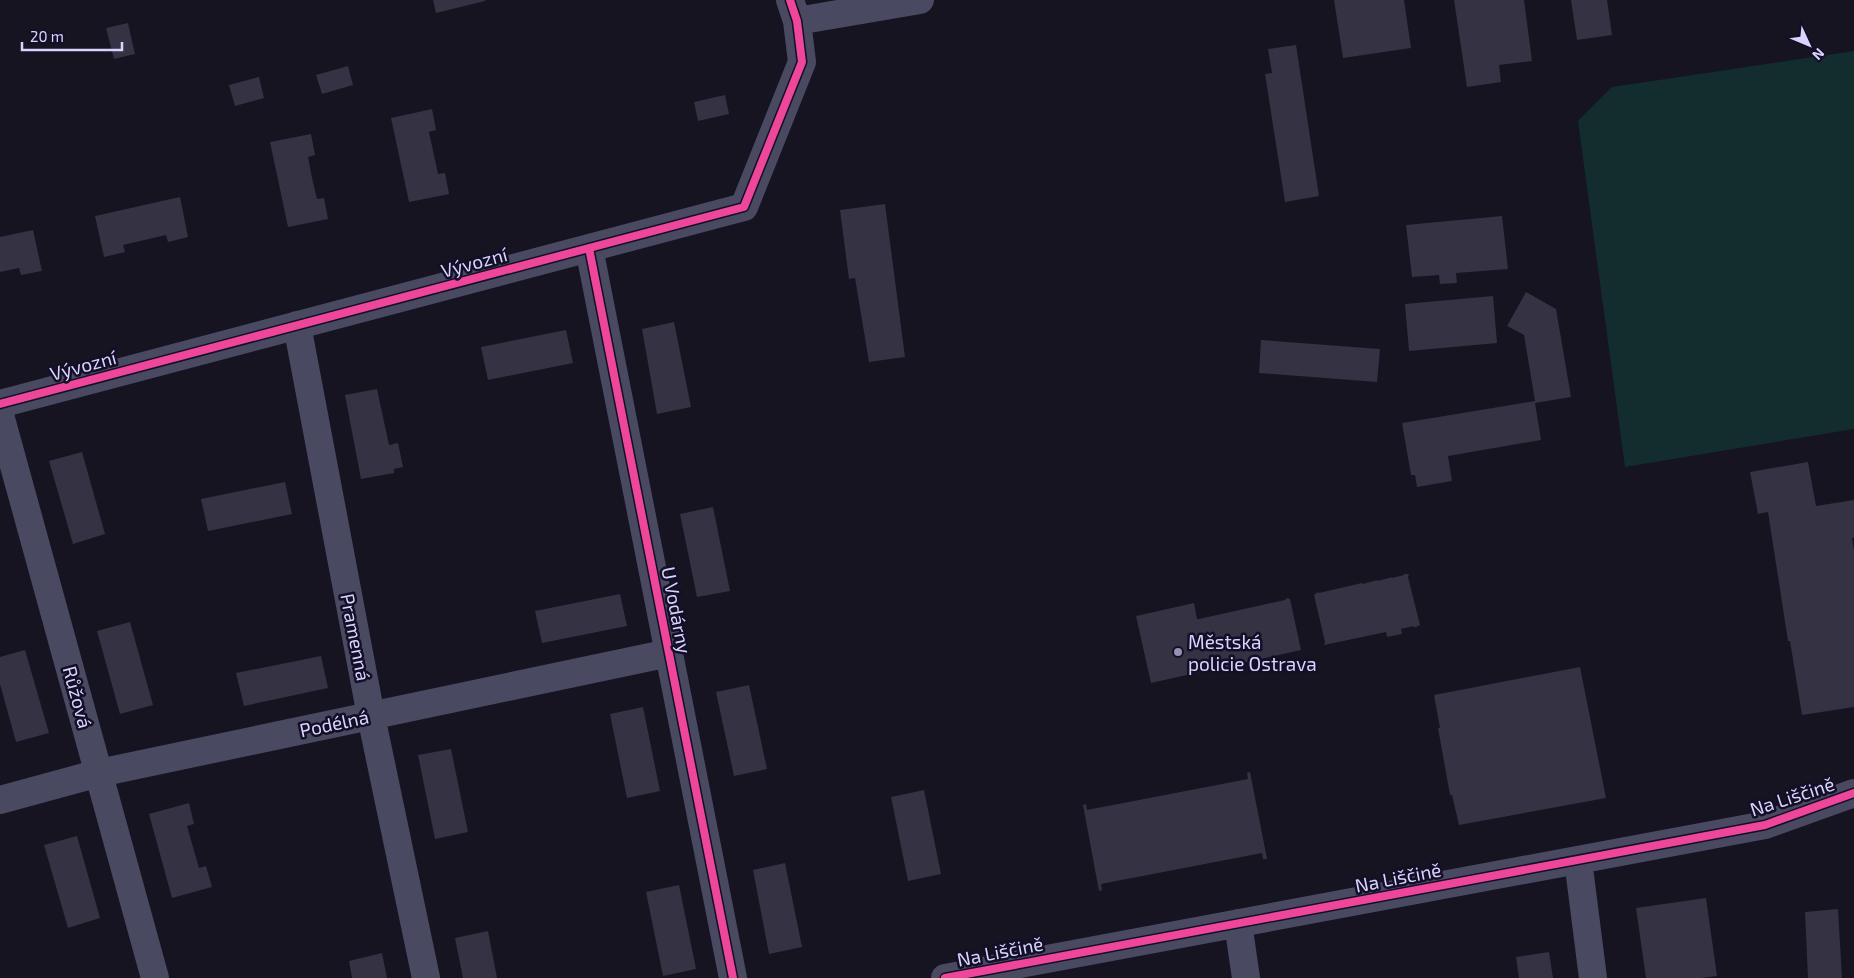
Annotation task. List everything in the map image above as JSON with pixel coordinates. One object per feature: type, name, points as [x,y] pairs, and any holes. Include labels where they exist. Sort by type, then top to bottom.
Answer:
[{"type":"street","name":"Vývozní","points":[[0,404],[744,207],[802,62],[794,10],[920,0]]},
{"type":"street","name":"U Vodárny","points":[[589,248],[733,978]]},
{"type":"street","name":"Pramenná","points":[[297,325],[371,716],[426,978]]},
{"type":"street","name":"Růžová","points":[[0,415],[155,978]]},
{"type":"street","name":"Podélná","points":[[0,800],[99,773],[669,653]]},
{"type":"street","name":"Na Liščině","points":[[945,978],[1765,825],[1854,792]]},
{"type":"street","points":[[1578,860],[1593,978]]},
{"type":"street","points":[[1238,923],[1246,978]]},
{"type":"green space","points":[[1854,51],[1854,429],[1625,467],[1578,121],[1612,87]]},
{"type":"building","points":[[433,0],[485,0],[485,1],[436,13]]},
{"type":"building","points":[[1334,0],[1404,0],[1411,48],[1343,58]]},
{"type":"building","points":[[1454,0],[1524,0],[1532,61],[1499,65],[1501,82],[1467,87]]},
{"type":"building","points":[[1571,0],[1607,0],[1612,35],[1577,40]]},
{"type":"building","points":[[128,23],[135,54],[114,59],[106,28]]},
{"type":"building","points":[[1296,45],[1319,196],[1285,202],[1265,74],[1272,73],[1268,49]]},
{"type":"building","points":[[348,66],[353,85],[322,94],[316,75]]},
{"type":"building","points":[[259,77],[264,98],[235,106],[229,85]]},
{"type":"building","points":[[725,95],[729,114],[698,121],[694,102]]},
{"type":"building","points":[[432,109],[436,130],[429,132],[438,174],[445,173],[449,194],[409,202],[391,118]]},
{"type":"building","points":[[311,134],[315,155],[308,157],[312,178],[317,199],[324,198],[328,219],[288,227],[270,142]]},
{"type":"building","points":[[180,197],[188,237],[168,242],[166,235],[123,245],[125,252],[104,257],[95,216]]},
{"type":"building","points":[[885,204],[905,357],[869,362],[855,278],[849,279],[840,210]]},
{"type":"building","points":[[1502,216],[1508,269],[1456,273],[1457,283],[1440,284],[1439,275],[1412,277],[1406,225]]},
{"type":"building","points":[[33,230],[42,271],[21,275],[19,268],[0,272],[0,237]]},
{"type":"building","points":[[1526,292],[1556,309],[1571,397],[1535,403],[1541,440],[1448,456],[1452,481],[1417,487],[1415,475],[1411,475],[1402,423],[1535,401],[1524,335],[1507,326]]},
{"type":"building","points":[[1493,296],[1497,343],[1409,351],[1405,304]]},
{"type":"building","points":[[674,322],[691,407],[657,414],[642,329]]},
{"type":"building","points":[[566,330],[573,363],[488,380],[481,347]]},
{"type":"building","points":[[1261,340],[1380,349],[1377,382],[1259,373]]},
{"type":"building","points":[[377,389],[389,445],[398,443],[403,467],[394,469],[394,473],[361,479],[345,395]]},
{"type":"building","points":[[82,452],[105,534],[73,544],[49,461]]},
{"type":"building","points":[[1808,462],[1816,506],[1854,500],[1854,538],[1852,538],[1854,551],[1854,707],[1802,715],[1790,641],[1788,641],[1768,512],[1758,514],[1750,472]]},
{"type":"building","points":[[285,482],[292,514],[208,531],[201,499]]},
{"type":"building","points":[[713,507],[730,591],[697,597],[680,514]]},
{"type":"building","points":[[1409,574],[1408,577],[1420,625],[1414,628],[1414,626],[1401,629],[1402,634],[1387,637],[1386,632],[1324,645],[1325,642],[1314,595],[1318,592]]},
{"type":"building","points":[[620,594],[627,626],[542,643],[535,611]]},
{"type":"building","points":[[1287,598],[1290,599],[1301,650],[1238,664],[1240,669],[1225,672],[1224,667],[1151,683],[1136,616],[1194,603],[1197,619],[1199,619]]},
{"type":"building","points":[[130,622],[153,705],[120,714],[97,631]]},
{"type":"building","points":[[25,650],[49,733],[16,742],[0,684],[0,657]]},
{"type":"building","points":[[321,656],[328,688],[244,706],[236,673]]},
{"type":"building","points":[[1580,667],[1606,798],[1459,825],[1452,795],[1450,795],[1434,695]]},
{"type":"building","points":[[749,685],[767,769],[734,776],[716,692]]},
{"type":"building","points":[[643,707],[660,791],[627,798],[610,714]]},
{"type":"building","points":[[451,749],[468,832],[435,839],[418,755]]},
{"type":"building","points":[[1250,772],[1267,859],[1263,859],[1262,853],[1101,884],[1102,890],[1099,891],[1083,805],[1086,804],[1087,810],[1248,779],[1247,773]]},
{"type":"building","points":[[924,790],[941,874],[908,881],[891,797]]},
{"type":"building","points":[[189,803],[194,824],[187,826],[199,868],[206,866],[212,887],[172,898],[149,814]]},
{"type":"building","points":[[77,836],[100,918],[68,928],[44,845]]},
{"type":"building","points":[[785,863],[802,947],[769,954],[753,870]]},
{"type":"building","points":[[679,885],[696,969],[663,976],[646,892]]},
{"type":"building","points":[[1706,898],[1717,976],[1701,978],[1646,978],[1636,908]]},
{"type":"building","points":[[1838,909],[1842,978],[1808,978],[1805,912]]},
{"type":"building","points":[[488,931],[497,978],[463,978],[455,938]]},
{"type":"building","points":[[1549,952],[1553,978],[1519,978],[1516,957]]},
{"type":"building","points":[[382,953],[387,978],[352,978],[349,961]]},
{"type":"cycle path","points":[[0,404],[744,207],[802,62],[797,21],[790,0]]},
{"type":"cycle path","points":[[589,248],[733,978]]},
{"type":"cycle path","points":[[945,978],[1765,825],[1854,793]]},
{"type":"place","name":"Městská policie Ostrava","points":[[1178,652]]}]
